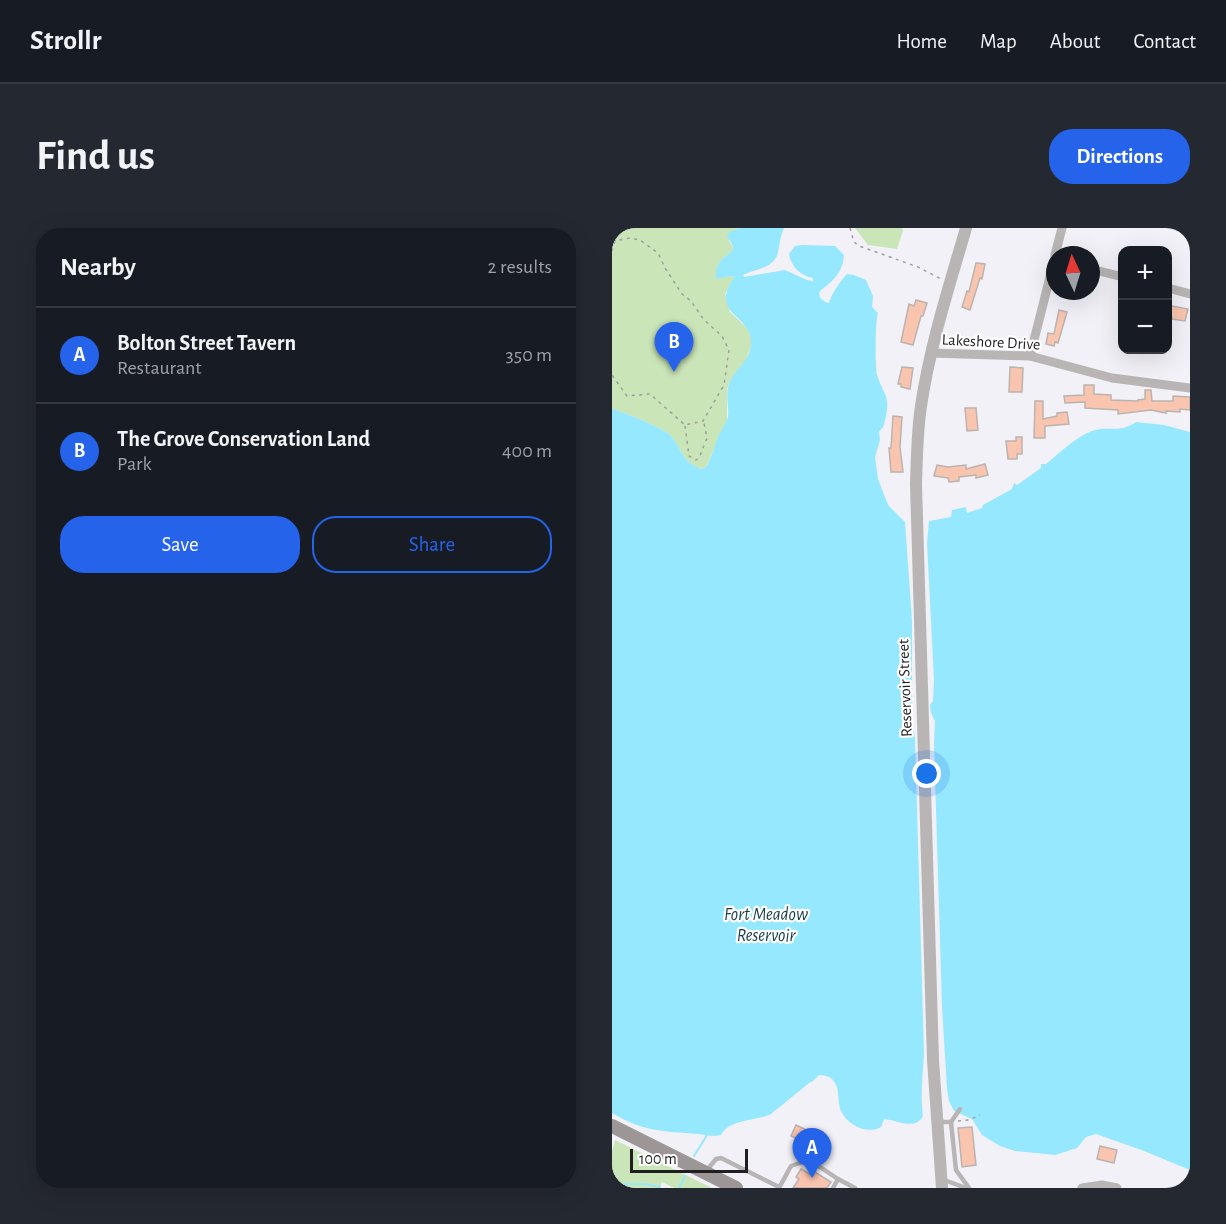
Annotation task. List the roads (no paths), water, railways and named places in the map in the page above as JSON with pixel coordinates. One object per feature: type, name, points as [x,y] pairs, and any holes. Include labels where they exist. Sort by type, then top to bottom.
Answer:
[{"type":"main road","points":[[612,1126],[736,1188]]},
{"type":"street","name":"Reservoir Street","points":[[945,1185],[932,1050],[916,484],[919,427],[931,353],[966,228]]},
{"type":"street","points":[[1058,246],[1062,228]]},
{"type":"street","points":[[1100,271],[1118,276]]},
{"type":"street","points":[[1172,289],[1190,294]]},
{"type":"street","points":[[1030,356],[1046,293]]},
{"type":"street","name":"Lakeshore Drive","points":[[931,353],[1030,356],[1112,378],[1190,388]]},
{"type":"street","points":[[1082,1188],[1102,1185],[1117,1188]]},
{"type":"lane","points":[[960,1109],[951,1122],[956,1170],[967,1188]]},
{"type":"lane","points":[[942,1122],[951,1122]]},
{"type":"lane","points":[[705,1173],[716,1159],[721,1158],[779,1188],[791,1166],[805,1161],[820,1167],[855,1188]]},
{"type":"lane","points":[[833,1188],[838,1179]]},
{"type":"lane","points":[[945,1185],[967,1188]]},
{"type":"water","name":"Fort Meadow Reservoir","points":[[740,228],[784,228],[773,262],[743,275],[744,277],[785,270],[813,281],[813,278],[797,270],[789,254],[795,246],[835,246],[844,255],[842,266],[829,284],[820,291],[820,297],[829,303],[844,277],[847,274],[854,275],[866,280],[873,296],[872,307],[878,313],[876,370],[886,396],[887,412],[884,425],[879,431],[880,440],[875,457],[878,479],[888,505],[905,522],[912,620],[912,719],[915,737],[924,1053],[923,1116],[911,1124],[884,1119],[881,1127],[876,1129],[858,1127],[844,1116],[839,1104],[837,1086],[834,1081],[824,1075],[819,1075],[771,1114],[737,1123],[721,1135],[709,1136],[654,1130],[634,1124],[612,1113],[612,409],[665,431],[674,439],[688,461],[701,469],[706,467],[727,419],[729,384],[748,356],[751,344],[746,326],[728,307],[726,300],[727,290],[734,277],[715,279],[717,267],[722,259],[732,251],[733,246],[727,236],[729,232]]},
{"type":"water","points":[[1136,422],[1164,425],[1190,432],[1190,1170],[1096,1134],[1086,1137],[1077,1148],[1055,1155],[1015,1151],[1000,1146],[982,1135],[972,1119],[954,1111],[947,1089],[942,1006],[935,721],[930,705],[933,701],[934,680],[927,543],[929,521],[951,517],[952,510],[966,507],[967,513],[982,508],[983,505],[1012,489],[1014,483],[1017,485],[1041,468],[1041,464],[1046,464],[1086,434],[1098,429],[1124,428]]},
{"type":"waterway","points":[[694,1156],[707,1135]]},
{"type":"waterway","points":[[679,1188],[685,1176]]},
{"type":"waterway","points":[[612,1184],[644,1184],[660,1187]]},
{"type":"place","name":"The Grove Conservation Land","points":[[674,372]]},
{"type":"place","name":"Bolton Street Tavern","points":[[812,1178]]}]
